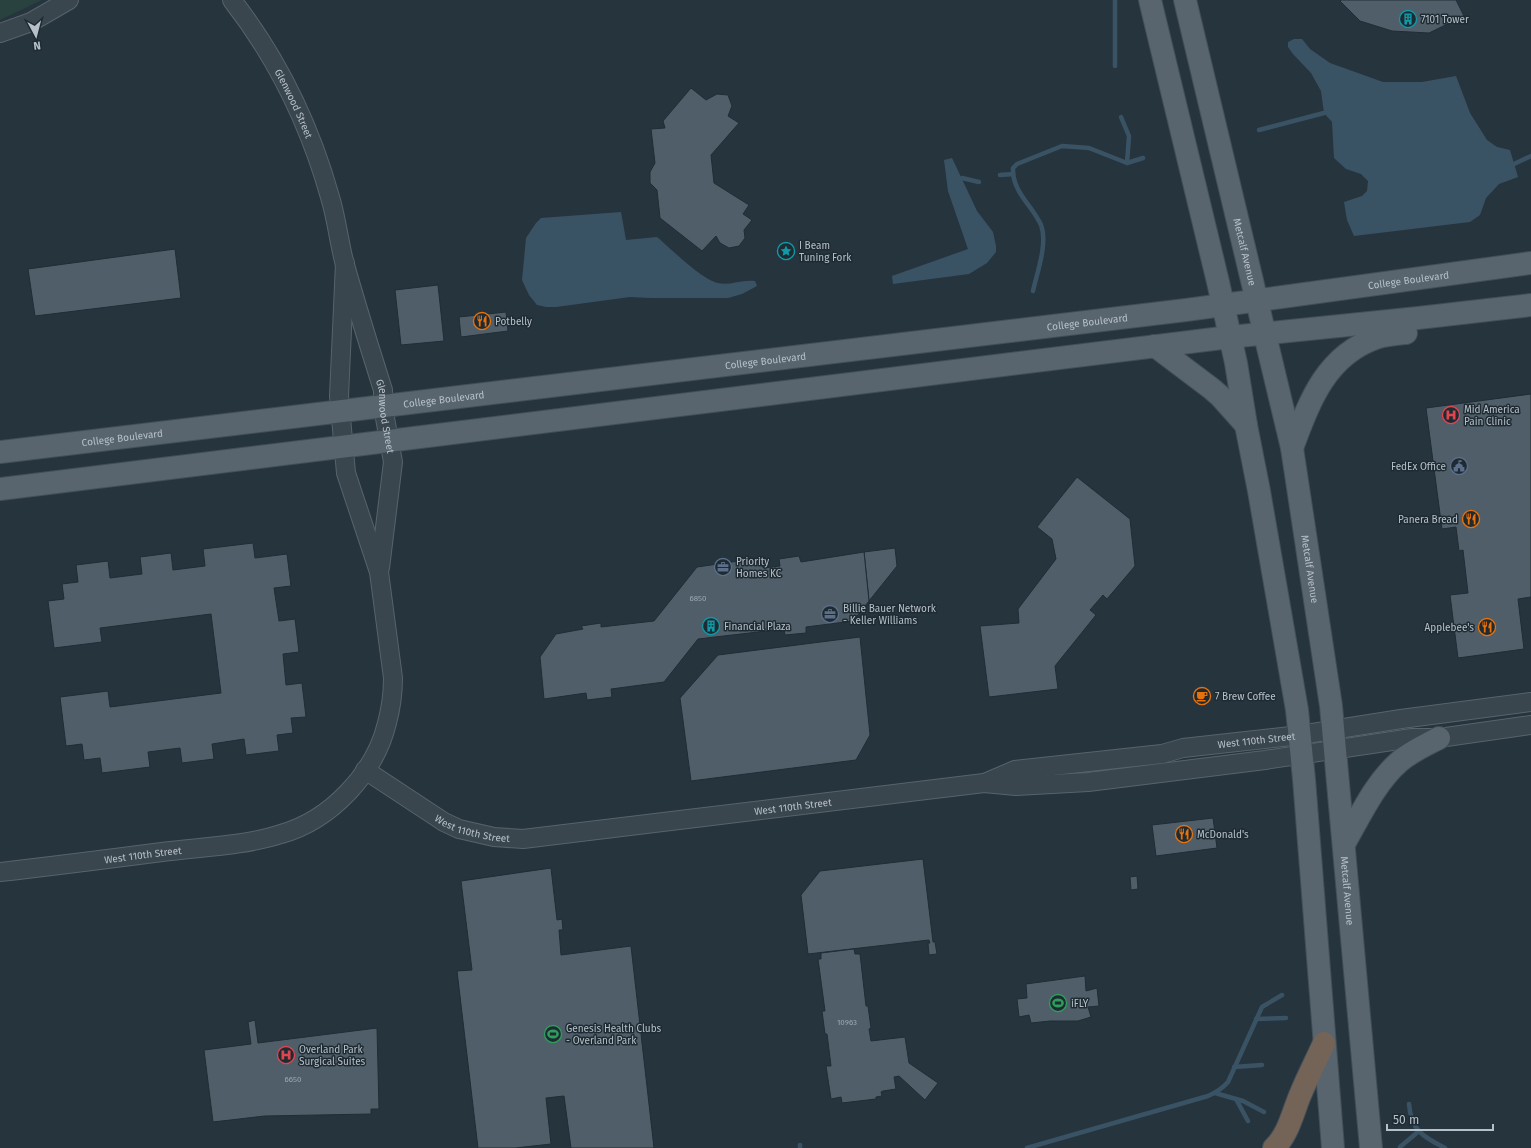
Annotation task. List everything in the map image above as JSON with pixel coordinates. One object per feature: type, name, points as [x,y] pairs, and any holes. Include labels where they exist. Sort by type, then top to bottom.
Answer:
[{"type":"highway","points":[[1274,1148],[1280,1143],[1287,1129],[1324,1042]]},
{"type":"main road","points":[[1150,0],[1236,363],[1288,651],[1301,745],[1333,1148]]},
{"type":"main road","name":"Metcalf Avenue","points":[[1185,0],[1292,448],[1331,706],[1371,1148]]},
{"type":"main road","name":"College Boulevard","points":[[0,452],[1256,301],[1531,263]]},
{"type":"main road","points":[[0,489],[1155,346],[1531,305]]},
{"type":"main road","points":[[1292,448],[1314,394],[1322,380],[1332,368],[1345,355],[1362,344],[1377,338],[1407,332],[1418,318]]},
{"type":"main road","points":[[1155,346],[1212,389],[1246,425]]},
{"type":"main road","points":[[1344,844],[1376,788],[1386,775],[1400,761],[1439,738]]},
{"type":"street","points":[[0,33],[31,22],[69,0]]},
{"type":"street","name":"Glenwood Street","points":[[232,0],[269,54],[301,115],[321,165],[331,198],[345,263],[383,390],[383,407],[393,462],[380,572]]},
{"type":"street","name":"Glenwood Street","points":[[345,263],[339,389],[346,473],[380,572],[393,678],[392,695],[387,723],[381,741],[365,770]]},
{"type":"street","name":"West 110th Street","points":[[0,872],[257,840],[283,834],[310,822],[333,806],[355,786],[365,770],[444,822],[460,829],[494,837],[523,839],[984,783],[1016,786],[1088,782],[1301,745],[1531,702]]},
{"type":"street","name":"West 110th Street","points":[[1334,739],[1439,738],[1531,725]]},
{"type":"green space","points":[[0,0],[42,0],[0,20]]},
{"type":"water","points":[[1294,39],[1302,39],[1310,49],[1330,63],[1383,82],[1422,82],[1456,76],[1470,113],[1487,140],[1497,147],[1510,150],[1518,177],[1499,184],[1486,198],[1480,215],[1470,222],[1354,236],[1347,220],[1344,202],[1362,196],[1367,191],[1368,181],[1361,174],[1346,169],[1334,158],[1332,122],[1324,113],[1321,91],[1311,73],[1288,47],[1288,42]]},
{"type":"water","points":[[952,158],[977,211],[993,232],[996,252],[987,263],[969,274],[893,284],[892,276],[968,249],[948,191],[944,160]]},
{"type":"water","points":[[621,212],[626,240],[657,237],[686,263],[711,280],[722,284],[755,281],[757,286],[742,294],[728,298],[630,297],[556,307],[537,305],[529,295],[522,280],[526,238],[536,223],[541,218]]},
{"type":"building","name":"7101 Tower","points":[[1456,0],[1464,16],[1429,33],[1392,31],[1360,21],[1340,1]]},
{"type":"building","points":[[691,88],[706,100],[717,94],[728,95],[732,106],[728,116],[739,123],[711,155],[714,183],[749,205],[743,214],[752,220],[744,230],[745,238],[739,246],[729,248],[720,243],[716,236],[702,251],[660,218],[657,190],[650,183],[650,172],[655,163],[651,129],[665,128],[663,121]]},
{"type":"building","points":[[175,249],[181,298],[35,316],[28,269]]},
{"type":"building","points":[[438,285],[444,341],[401,345],[395,290]]},
{"type":"building","points":[[506,312],[508,331],[461,337],[459,317]]},
{"type":"building","points":[[1531,394],[1531,597],[1518,599],[1524,649],[1458,658],[1450,595],[1468,593],[1463,550],[1459,551],[1456,527],[1442,529],[1426,408]]},
{"type":"building","points":[[1077,477],[1130,519],[1135,566],[1107,599],[1103,595],[1090,610],[1096,615],[1055,666],[1058,689],[989,697],[980,626],[1019,623],[1018,609],[1056,559],[1052,539],[1037,527]]},
{"type":"building","points":[[253,543],[255,558],[287,554],[291,586],[274,588],[279,621],[295,619],[299,652],[283,654],[286,685],[302,683],[306,717],[291,718],[293,733],[277,735],[279,751],[246,755],[244,739],[212,744],[214,759],[182,763],[180,748],[148,752],[150,767],[102,773],[100,758],[84,760],[82,744],[66,746],[60,697],[108,691],[110,707],[221,693],[211,614],[100,628],[102,642],[54,648],[48,601],[64,599],[62,584],[78,582],[76,565],[108,561],[110,578],[142,574],[140,557],[171,553],[173,570],[205,566],[203,549]]},
{"type":"building","points":[[895,548],[897,566],[869,601],[864,552]]},
{"type":"building","name":"Financial Plaza","points":[[864,552],[869,601],[853,621],[806,627],[806,633],[785,635],[784,629],[698,639],[664,682],[611,689],[612,697],[587,700],[586,693],[544,699],[540,657],[556,634],[583,629],[581,626],[601,623],[601,627],[654,621],[697,567],[753,559],[764,568],[780,566],[779,559],[799,556],[801,562]]},
{"type":"building","points":[[860,637],[870,735],[856,760],[691,781],[680,698],[718,655]]},
{"type":"building","name":"McDonald's","points":[[1213,818],[1217,848],[1156,856],[1152,825]]},
{"type":"building","points":[[923,859],[933,942],[935,942],[937,954],[929,955],[929,940],[808,954],[801,895],[820,871]]},
{"type":"building","name":"Genesis Health Clubs - Overland Park","points":[[551,868],[557,920],[562,919],[563,930],[559,930],[561,955],[631,946],[654,1148],[571,1148],[564,1096],[546,1098],[551,1144],[515,1148],[478,1148],[457,971],[472,970],[461,881]]},
{"type":"building","points":[[1137,876],[1138,889],[1131,890],[1130,877]]},
{"type":"building","points":[[854,949],[855,954],[860,954],[866,1006],[868,1006],[871,1028],[869,1029],[871,1041],[905,1037],[909,1063],[938,1083],[925,1100],[899,1076],[894,1077],[896,1089],[881,1092],[882,1096],[876,1097],[876,1099],[842,1103],[841,1097],[831,1099],[826,1066],[831,1066],[827,1034],[825,1034],[822,1011],[825,1011],[818,959],[821,959],[821,953]]},
{"type":"building","name":"iFLY","points":[[1085,976],[1086,991],[1097,988],[1099,1006],[1088,1007],[1091,1017],[1078,1021],[1031,1023],[1029,1015],[1019,1017],[1017,999],[1027,998],[1026,984]]},
{"type":"building","points":[[255,1020],[258,1043],[377,1028],[379,1109],[371,1109],[371,1114],[265,1116],[213,1122],[204,1050],[251,1044],[248,1022]]},
{"type":"waterway","points":[[1115,0],[1115,66]]},
{"type":"waterway","points":[[1259,130],[1324,113]]},
{"type":"waterway","points":[[1121,117],[1129,136],[1127,163]]},
{"type":"waterway","points":[[1033,291],[1043,249],[1043,232],[1037,218],[1019,191],[1014,177],[1013,168],[1017,164],[1062,146],[1089,148],[1127,163],[1143,158]]},
{"type":"waterway","points":[[1514,164],[1531,156]]},
{"type":"waterway","points":[[1000,175],[1013,174]]},
{"type":"waterway","points":[[962,178],[979,182]]},
{"type":"waterway","points":[[1027,1148],[1208,1096],[1217,1092],[1228,1082],[1262,1007],[1282,995]]},
{"type":"waterway","points":[[1256,1019],[1286,1018]]},
{"type":"waterway","points":[[1234,1067],[1262,1065]]},
{"type":"waterway","points":[[1215,1093],[1236,1099],[1248,1121]]},
{"type":"waterway","points":[[1236,1099],[1264,1112]]},
{"type":"waterway","points":[[1409,1104],[1410,1113],[1415,1126],[1424,1136],[1445,1148]]},
{"type":"waterway","points":[[1400,1147],[1419,1131]]},
{"type":"place","name":"7101 Tower","points":[[1408,19]]},
{"type":"place","name":"I Beam Tuning Fork","points":[[786,251]]},
{"type":"place","name":"Potbelly","points":[[482,321]]},
{"type":"place","name":"Mid America Pain Clinic","points":[[1451,415]]},
{"type":"place","name":"FedEx Office","points":[[1459,466]]},
{"type":"place","name":"Panera Bread","points":[[1471,519]]},
{"type":"place","name":"Priority Homes KC","points":[[723,567]]},
{"type":"place","name":"Billie Bauer Network - Keller Williams","points":[[830,614]]},
{"type":"place","name":"Financial Plaza","points":[[711,626]]},
{"type":"place","name":"Applebee's","points":[[1487,627]]},
{"type":"place","name":"7 Brew Coffee","points":[[1202,696]]},
{"type":"place","name":"McDonald's","points":[[1184,834]]},
{"type":"place","name":"iFLY","points":[[1058,1003]]},
{"type":"place","name":"Genesis Health Clubs - Overland Park","points":[[553,1034]]},
{"type":"place","name":"Overland Park Surgical Suites","points":[[286,1055]]}]
